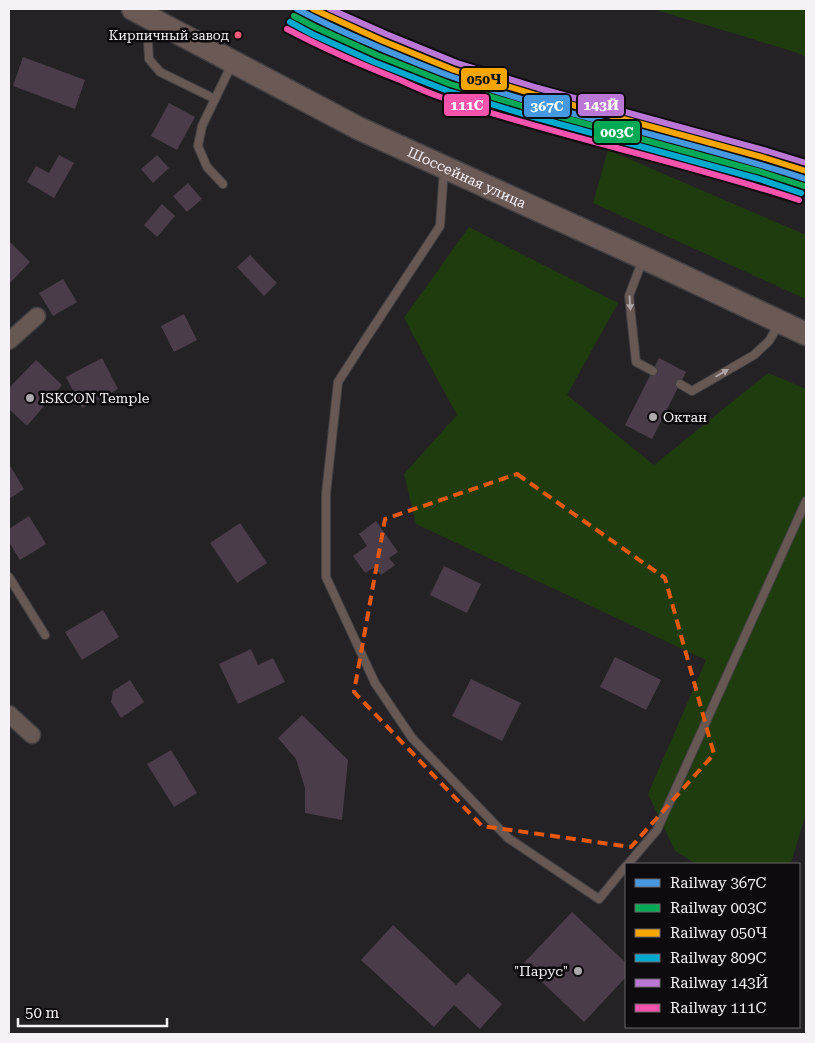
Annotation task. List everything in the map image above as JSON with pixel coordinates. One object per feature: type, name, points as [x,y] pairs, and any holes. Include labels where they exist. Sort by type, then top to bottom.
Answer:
[{"type":"main road","name":"Шоссейная улица","points":[[132,9],[358,128],[806,334]]},
{"type":"street","points":[[9,341],[37,316]]},
{"type":"street","points":[[9,714],[32,735]]},
{"type":"lane","points":[[157,22],[148,42],[149,59],[160,72],[214,99]]},
{"type":"lane","points":[[223,184],[207,167],[198,146],[202,126],[233,62]]},
{"type":"lane","points":[[444,168],[440,226],[338,382],[326,494],[326,577],[375,683],[412,738],[508,838],[599,899],[625,867]]},
{"type":"lane","points":[[644,258],[629,296],[636,362],[653,371]]},
{"type":"lane","points":[[680,384],[692,391],[754,355],[769,341],[780,322]]},
{"type":"lane","points":[[629,863],[657,830],[806,501]]},
{"type":"lane","points":[[9,577],[45,635]]},
{"type":"highlighted area","points":[[517,474],[665,578],[714,754],[631,847],[482,826],[354,692],[385,519]]},
{"type":"green space","points":[[653,9],[806,9],[806,57],[795,52]]},
{"type":"green space","points":[[608,150],[806,235],[806,299],[593,203]]},
{"type":"green space","points":[[469,227],[618,303],[567,395],[654,465],[768,373],[806,389],[806,813],[791,863],[694,863],[675,851],[648,794],[706,660],[416,524],[404,474],[457,415],[404,318]]},
{"type":"building","points":[[23,57],[85,80],[75,109],[13,86]]},
{"type":"building","points":[[169,103],[195,117],[177,150],[151,136]]},
{"type":"building","points":[[59,155],[74,163],[54,198],[27,182],[36,166],[49,173]]},
{"type":"building","points":[[157,155],[169,168],[153,183],[141,169]]},
{"type":"building","points":[[188,183],[202,199],[187,212],[173,196]]},
{"type":"building","points":[[162,204],[175,216],[157,237],[144,225]]},
{"type":"building","points":[[9,241],[30,262],[9,284]]},
{"type":"building","points":[[250,255],[277,283],[264,296],[237,267]]},
{"type":"building","points":[[63,279],[77,302],[53,316],[39,293]]},
{"type":"building","points":[[184,314],[197,340],[174,352],[161,326]]},
{"type":"building","points":[[102,358],[118,389],[82,408],[66,377]]},
{"type":"building","points":[[659,358],[686,372],[652,439],[625,425]]},
{"type":"building","name":"ISKCON Temple","points":[[36,360],[62,385],[27,426],[9,409],[9,388]]},
{"type":"building","points":[[9,464],[24,489],[9,499]]},
{"type":"building","points":[[29,516],[46,544],[20,560],[9,542],[9,529]]},
{"type":"building","points":[[376,521],[398,552],[389,558],[395,565],[381,575],[375,567],[365,573],[353,556],[367,546],[359,534]]},
{"type":"building","points":[[240,523],[267,563],[237,583],[210,543]]},
{"type":"building","points":[[444,566],[481,584],[467,613],[430,595]]},
{"type":"building","points":[[103,610],[119,637],[82,660],[65,632]]},
{"type":"building","points":[[251,649],[258,665],[273,658],[285,682],[238,704],[219,664]]},
{"type":"building","points":[[615,657],[661,680],[646,710],[600,687]]},
{"type":"building","points":[[471,679],[521,703],[502,741],[452,716]]},
{"type":"building","points":[[130,680],[144,702],[121,718],[111,702],[113,691]]},
{"type":"building","points":[[302,715],[348,760],[342,820],[305,813],[305,788],[296,759],[278,738]]},
{"type":"building","points":[[171,750],[197,793],[174,807],[147,764]]},
{"type":"building","name":"\"Парус\"","points":[[572,912],[625,962],[625,978],[584,1022],[523,964]]},
{"type":"building","points":[[393,925],[456,985],[468,973],[502,1004],[480,1029],[454,1005],[434,1027],[361,960]]},
{"type":"rail line","name":"367С","points":[[297,9],[365,42],[453,77],[541,104],[806,179]]},
{"type":"rail line","name":"050Ч","points":[[313,9],[383,41],[454,70],[806,171]]},
{"type":"rail line","name":"143Й","points":[[330,9],[457,63],[538,88],[806,163]]},
{"type":"rail line","name":"003С","points":[[294,16],[377,55],[450,84],[532,109],[761,172],[804,186]]},
{"type":"rail line","name":"809С","points":[[290,22],[374,62],[448,91],[530,116],[759,179],[801,193]]},
{"type":"rail line","name":"111С","points":[[287,29],[343,56],[446,99],[799,200]]},
{"type":"place","name":"Кирпичный завод","points":[[238,35]]},
{"type":"place","name":"ISKCON Temple","points":[[30,398]]},
{"type":"place","name":"Октан","points":[[653,417]]},
{"type":"place","name":"\"Парус\"","points":[[578,971]]}]
